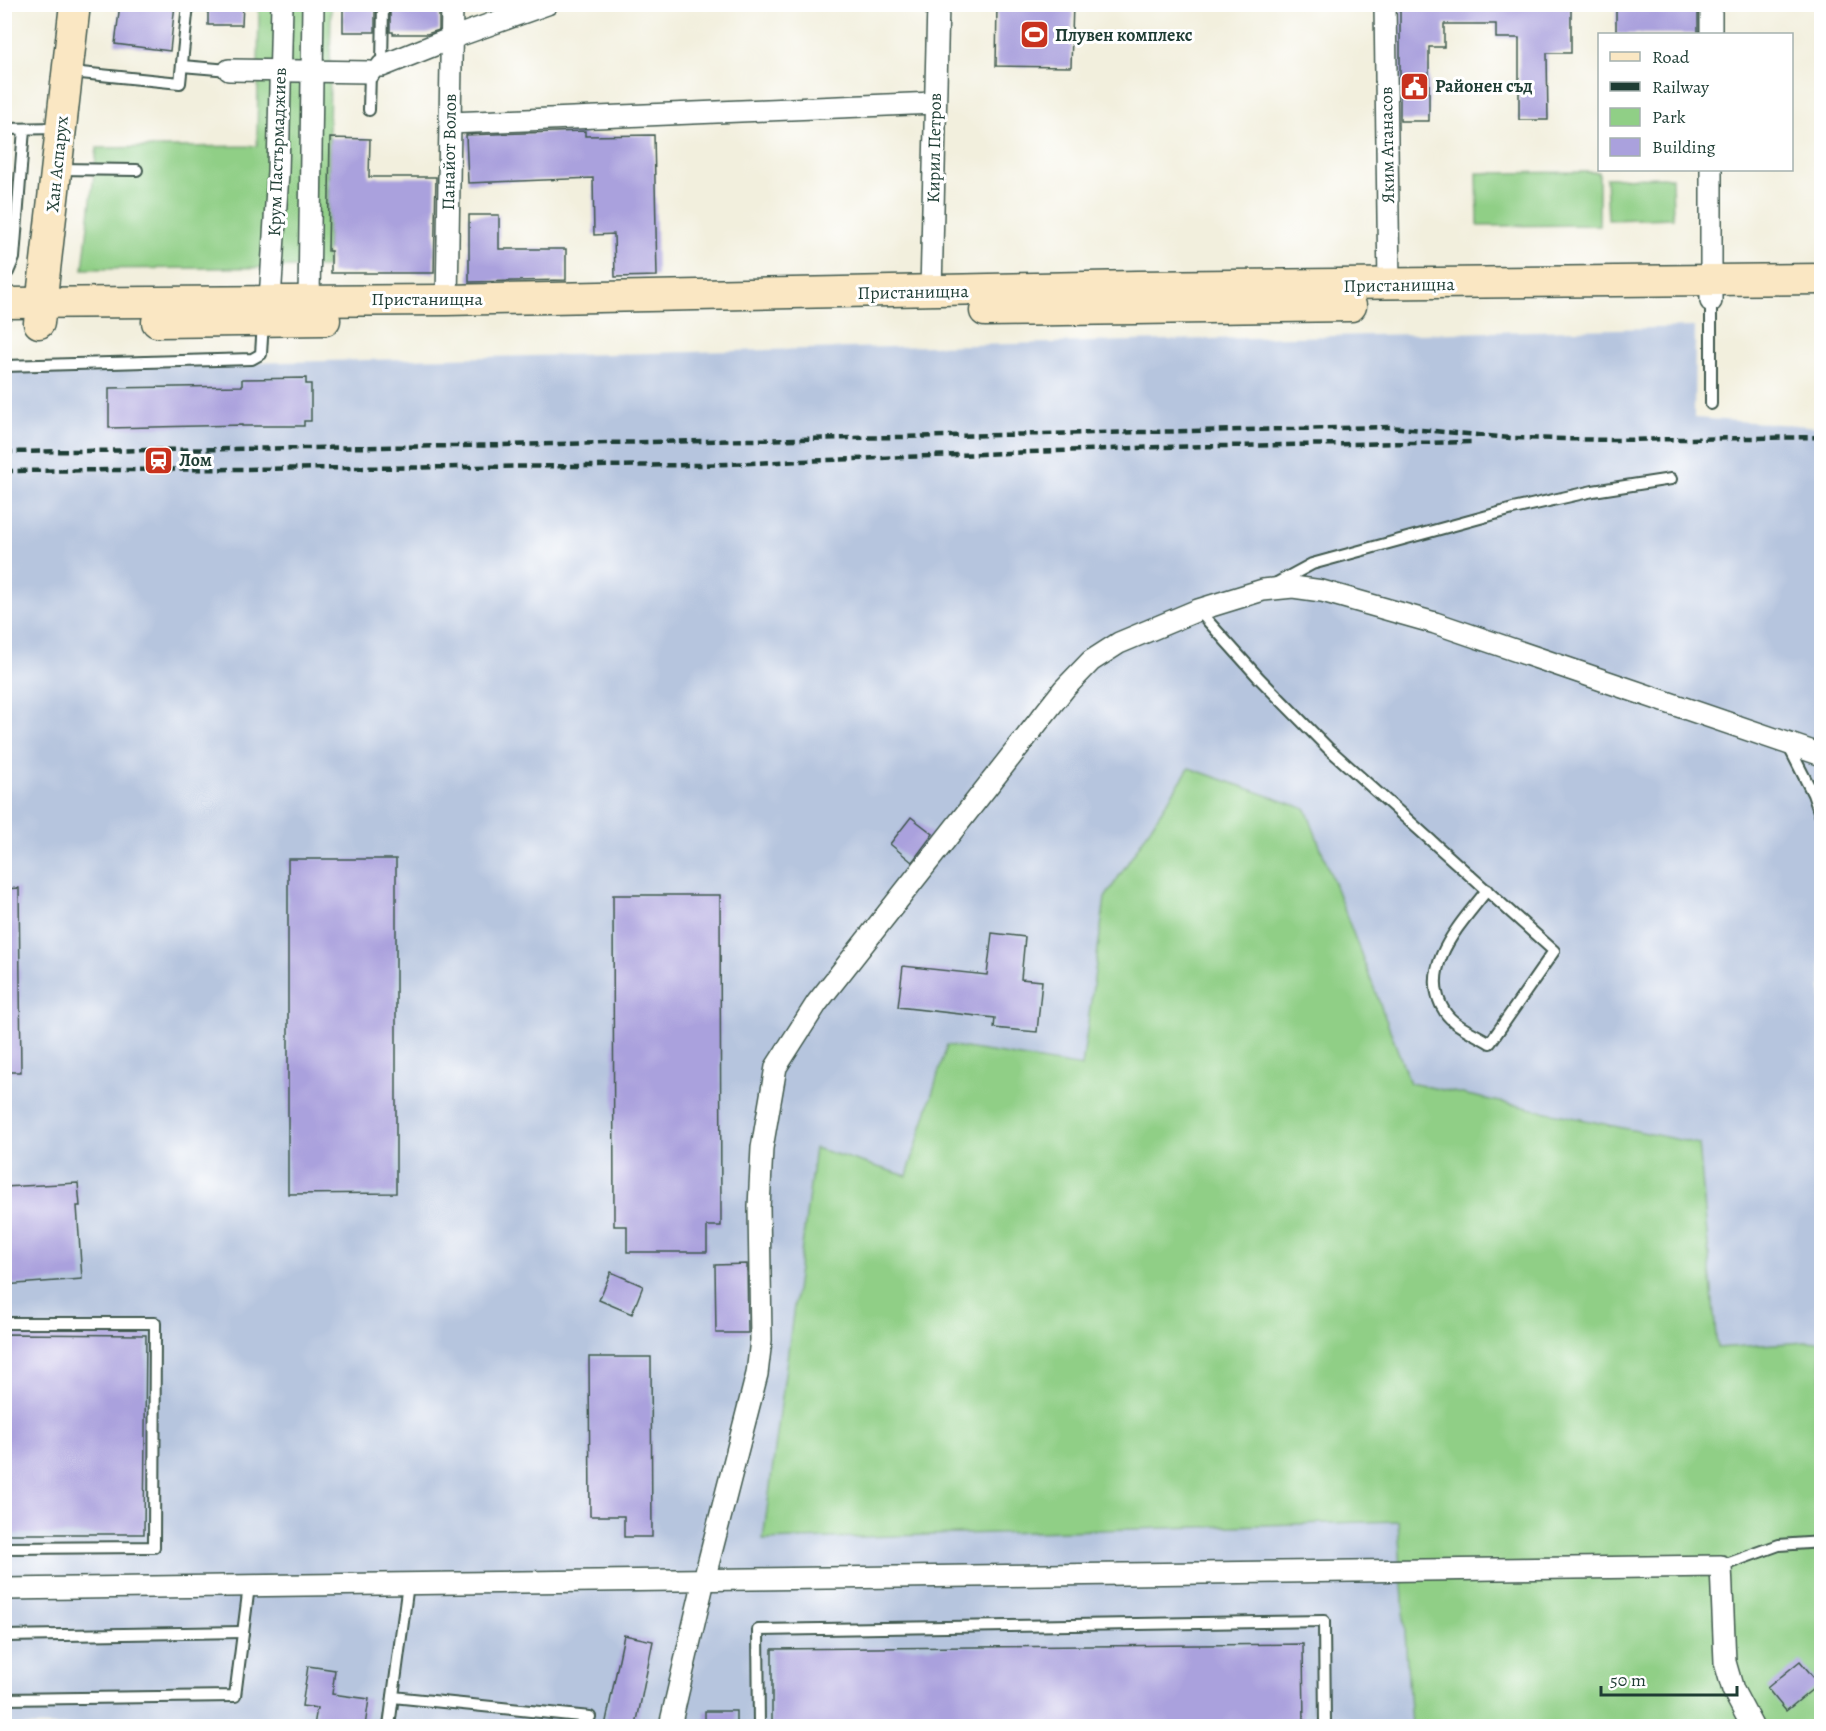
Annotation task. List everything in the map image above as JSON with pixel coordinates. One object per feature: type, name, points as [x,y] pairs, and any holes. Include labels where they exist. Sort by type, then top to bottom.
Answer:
[{"type":"main road","name":"Хан Аспарух","points":[[41,313],[75,4]]},
{"type":"main road","name":"Пристанищна","points":[[4,323],[41,313],[1711,291],[1821,279]]},
{"type":"main road","name":"Пристанищна","points":[[266,311],[309,300],[447,300],[1137,286],[1389,285],[1711,291],[1821,300]]},
{"type":"main road","name":"Пристанищна","points":[[4,303],[41,313]]},
{"type":"street","name":"Крум Пастърмаджиев","points":[[266,311],[278,172],[282,4]]},
{"type":"street","name":"Крум Пастърмаджиев","points":[[309,300],[313,4]]},
{"type":"street","name":"Панайот Волов","points":[[447,300],[452,4]]},
{"type":"street","points":[[229,70],[312,72],[376,69],[452,38],[547,4]]},
{"type":"street","name":"Кирил Петров","points":[[931,291],[938,4]]},
{"type":"street","name":"Яким Атанасов","points":[[1385,4],[1389,285]]},
{"type":"street","points":[[1711,33],[1712,4]]},
{"type":"street","points":[[450,123],[934,103]]},
{"type":"street","points":[[1711,171],[1711,291]]},
{"type":"street","points":[[670,1726],[704,1580],[757,1374],[761,1340],[759,1207],[762,1148],[776,1067],[817,1003],[1064,689],[1091,661],[1119,643],[1198,610],[1263,590],[1293,587],[1322,591],[1435,623],[1821,755]]},
{"type":"street","points":[[4,1588],[1721,1566],[1725,1662],[1733,1690],[1752,1726]]},
{"type":"lane","points":[[68,72],[180,83],[188,4]]},
{"type":"lane","points":[[369,111],[383,4]]},
{"type":"lane","points":[[182,66],[229,70]]},
{"type":"lane","points":[[4,129],[61,128]]},
{"type":"lane","points":[[4,275],[8,272],[14,258],[24,129]]},
{"type":"lane","points":[[57,169],[137,170]]},
{"type":"lane","points":[[1711,291],[1711,404]]},
{"type":"lane","points":[[4,366],[252,359],[261,354],[266,311]]},
{"type":"lane","points":[[1263,590],[1312,564],[1415,535],[1593,491],[1671,479]]},
{"type":"lane","points":[[1198,610],[1259,678],[1328,748],[1554,951],[1490,1043],[1445,1013],[1438,995],[1436,975],[1440,957],[1450,940],[1486,890]]},
{"type":"lane","points":[[1788,745],[1813,794],[1821,820]]},
{"type":"lane","points":[[4,1323],[155,1323],[155,1359],[154,1547],[4,1548]]},
{"type":"lane","points":[[1721,1566],[1779,1545],[1821,1542]]},
{"type":"lane","points":[[389,1726],[408,1584]]},
{"type":"lane","points":[[4,1699],[235,1696],[249,1586]]},
{"type":"lane","points":[[759,1726],[758,1630],[1324,1621],[1324,1726]]},
{"type":"lane","points":[[4,1636],[243,1632]]},
{"type":"lane","points":[[393,1697],[590,1717]]},
{"type":"shaded area","points":[[1695,327],[1694,418],[1821,427],[1821,1341],[1717,1348],[1699,1144],[1410,1083],[1306,809],[1105,898],[1082,1068],[947,1045],[907,1176],[815,1148],[764,1540],[1398,1521],[1411,1726],[5,1726],[4,369]]},
{"type":"green space","points":[[259,5],[331,5],[327,267],[83,269],[97,148],[257,146]]},
{"type":"green space","points":[[1599,172],[1599,225],[1478,226],[1477,173]]},
{"type":"green space","points":[[1672,177],[1673,218],[1608,220],[1606,178]]},
{"type":"green space","points":[[1189,768],[1306,809],[1410,1083],[1699,1144],[1717,1348],[1821,1341],[1821,1726],[1411,1726],[1398,1521],[763,1540],[815,1148],[907,1176],[947,1045],[1082,1067],[1105,898]]},
{"type":"building","points":[[120,4],[175,4],[170,51],[115,44]]},
{"type":"building","points":[[208,4],[243,4],[242,25],[208,25]]},
{"type":"building","points":[[343,4],[375,6],[375,32],[343,32]]},
{"type":"building","points":[[439,4],[439,30],[427,34],[393,34],[390,32],[390,5]]},
{"type":"building","name":"Плувен комплекс","points":[[997,4],[1073,4],[1071,67],[996,66]]},
{"type":"building","name":"Районен съд","points":[[1400,4],[1571,4],[1571,53],[1547,53],[1548,120],[1519,120],[1519,38],[1496,38],[1496,24],[1444,24],[1444,47],[1429,47],[1429,121],[1400,121]]},
{"type":"building","points":[[1616,4],[1698,4],[1698,33],[1616,33]]},
{"type":"building","points":[[585,131],[585,136],[654,135],[657,276],[615,277],[614,234],[594,235],[593,178],[468,183],[466,135]]},
{"type":"building","points":[[330,138],[370,139],[369,177],[436,177],[434,273],[331,273],[331,251],[328,251]]},
{"type":"building","points":[[469,215],[499,215],[499,249],[566,249],[566,280],[469,282]]},
{"type":"building","points":[[306,378],[306,384],[311,384],[311,421],[304,421],[304,426],[109,428],[109,388],[242,386],[242,379]]},
{"type":"building","points":[[911,817],[933,834],[912,862],[890,844]]},
{"type":"building","points":[[288,859],[396,859],[396,1193],[288,1194]]},
{"type":"building","points":[[19,888],[21,1072],[4,1072],[4,889]]},
{"type":"building","points":[[613,895],[720,895],[721,1226],[707,1226],[707,1252],[627,1252],[627,1226],[614,1226]]},
{"type":"building","points":[[992,933],[1025,937],[1021,979],[1042,981],[1037,1032],[994,1028],[995,1018],[898,1007],[903,966],[987,975]]},
{"type":"building","points":[[78,1183],[80,1206],[77,1206],[82,1279],[4,1285],[4,1187]]},
{"type":"building","points":[[747,1264],[748,1333],[716,1333],[715,1265]]},
{"type":"building","points":[[611,1272],[643,1286],[632,1314],[599,1300]]},
{"type":"building","points":[[4,1334],[146,1335],[144,1534],[4,1534]]},
{"type":"building","points":[[589,1357],[651,1357],[652,1537],[624,1537],[624,1516],[590,1516]]},
{"type":"building","points":[[624,1635],[653,1641],[636,1726],[605,1726]]},
{"type":"building","points":[[1303,1644],[1304,1726],[772,1726],[772,1649]]},
{"type":"building","points":[[1800,1661],[1819,1684],[1786,1711],[1767,1688]]},
{"type":"building","points":[[308,1666],[335,1670],[332,1694],[369,1699],[365,1726],[314,1726],[317,1708],[302,1706]]},
{"type":"building","points":[[705,1711],[736,1711],[736,1726],[705,1726]]},
{"type":"railway","points":[[4,452],[457,446],[1389,427],[1511,438],[1614,440],[1822,437]]},
{"type":"railway","points":[[4,471],[701,465],[1160,447],[1474,442]]},
{"type":"place","name":"Плувен комплекс","points":[[1034,35]]},
{"type":"place","name":"Районен съд","points":[[1414,86]]},
{"type":"place","name":"Лом","points":[[158,460]]}]
